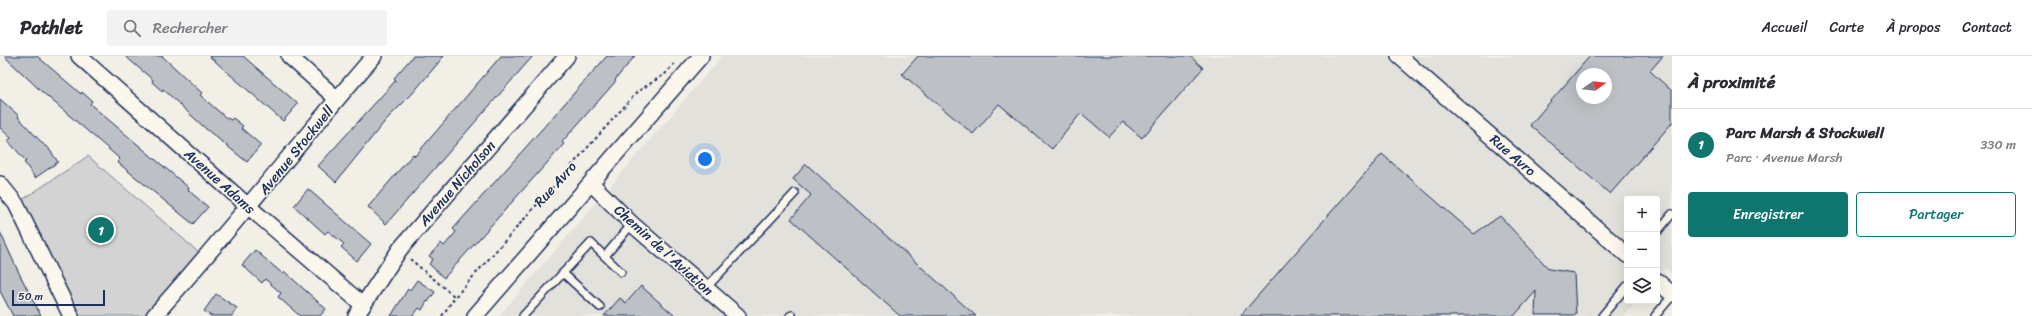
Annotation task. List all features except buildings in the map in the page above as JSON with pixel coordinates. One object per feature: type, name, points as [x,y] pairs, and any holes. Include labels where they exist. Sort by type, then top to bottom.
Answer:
[{"type":"street","name":"Avenue Adams","points":[[79,56],[249,207],[360,310]]},
{"type":"street","points":[[289,56],[337,99]]},
{"type":"street","name":"Avenue Stockwell","points":[[157,315],[374,56]]},
{"type":"street","name":"Avenue Nicholson","points":[[360,310],[400,249],[567,56]]},
{"type":"street","name":"Rue Avro","points":[[1399,56],[1624,252]]},
{"type":"street","name":"Rue Avro","points":[[475,316],[699,57]]},
{"type":"street","name":"Chemin de l'Aviation","points":[[591,183],[632,224],[738,316]]},
{"type":"street","points":[[0,184],[16,204],[71,316]]},
{"type":"street","points":[[1660,284],[1672,295]]},
{"type":"lane","points":[[706,288],[796,193]]},
{"type":"lane","points":[[1660,228],[1672,214]]},
{"type":"lane","points":[[605,256],[632,224]]},
{"type":"lane","points":[[524,316],[591,243],[621,272]]},
{"type":"lane","points":[[563,273],[600,307]]},
{"type":"lane","points":[[1602,316],[1624,290]]},
{"type":"lane","points":[[1655,316],[1672,295]]},
{"type":"path","name":"Rue Avro","points":[[442,316],[455,297],[637,92],[665,74],[677,61]]},
{"type":"path","points":[[406,256],[455,297]]},
{"type":"shaded area","points":[[722,56],[1672,56],[1672,274],[1665,267],[1660,273],[1660,196],[1624,196],[1624,304],[1634,304],[1624,316],[499,316]]},
{"type":"shaded area","points":[[88,156],[204,257],[153,316],[73,316],[16,204]]},
{"type":"place","name":"Parc Marsh & Stockwell","points":[[101,230]]}]
